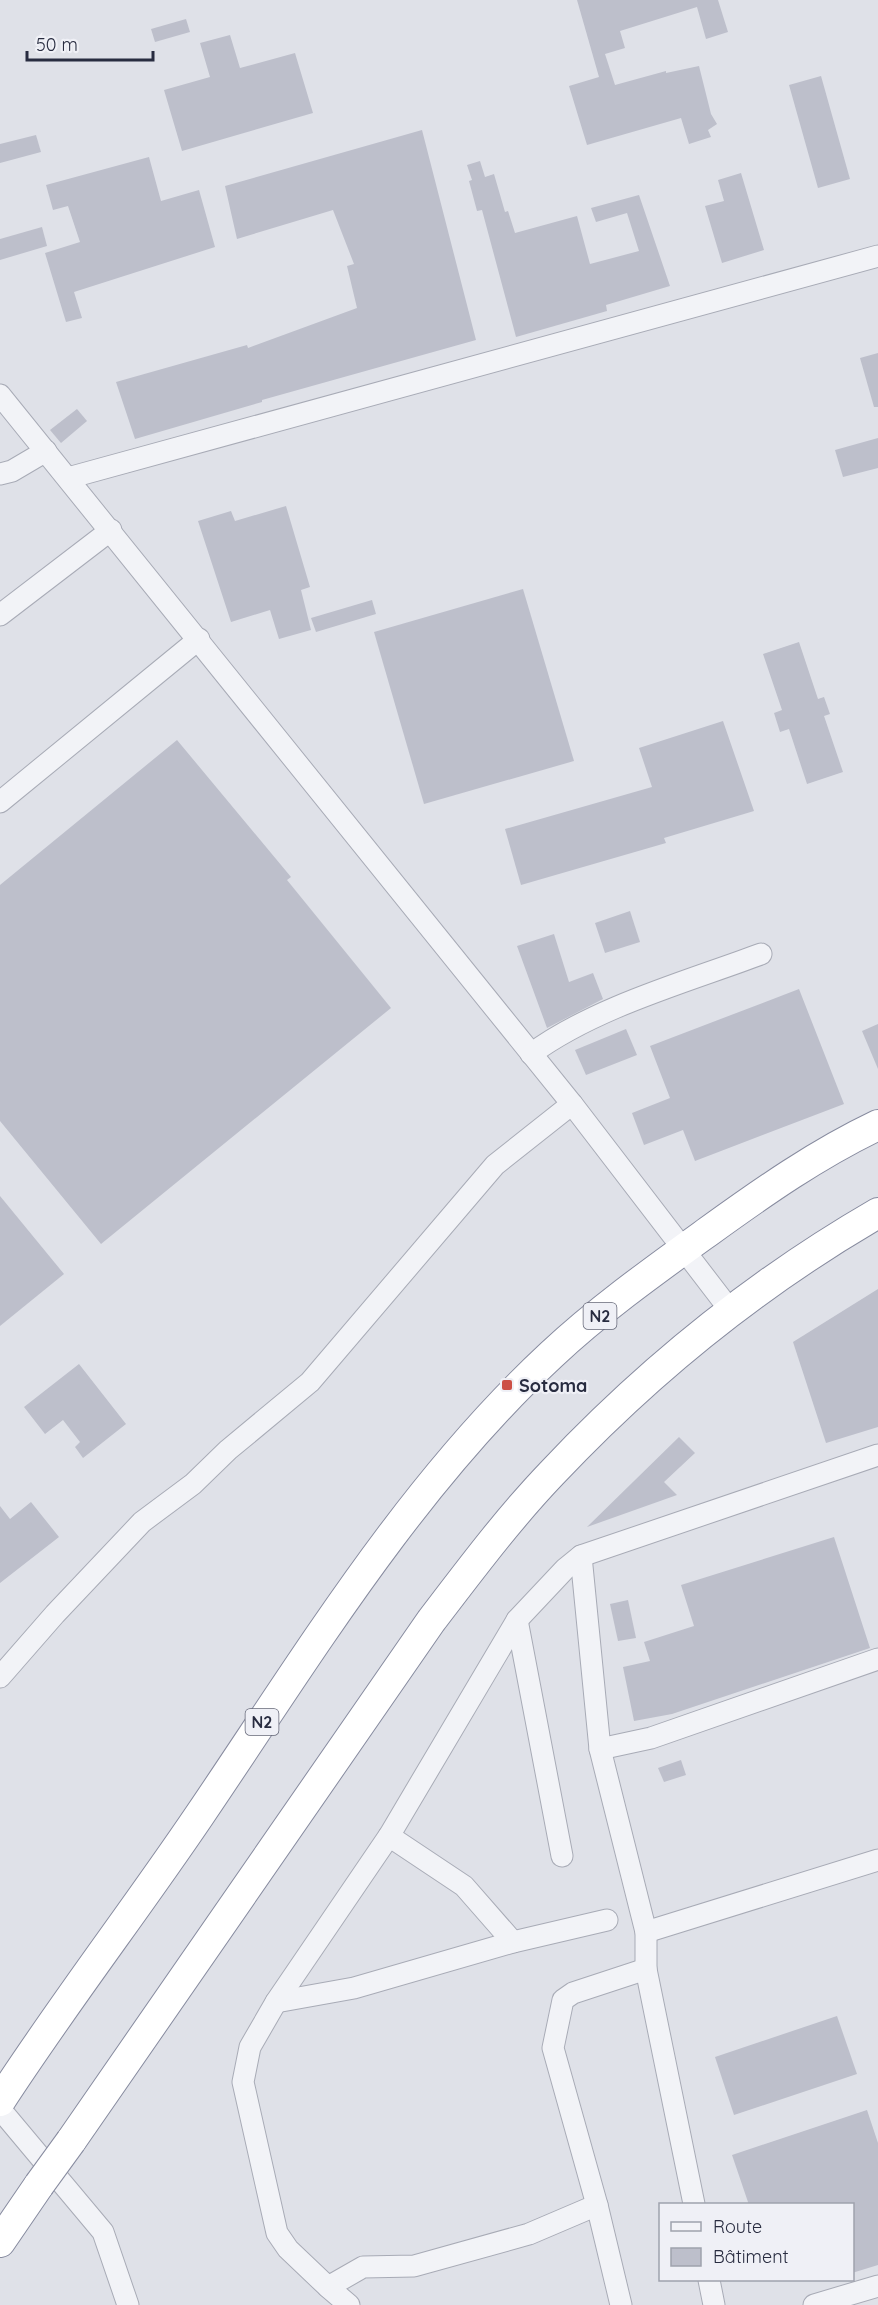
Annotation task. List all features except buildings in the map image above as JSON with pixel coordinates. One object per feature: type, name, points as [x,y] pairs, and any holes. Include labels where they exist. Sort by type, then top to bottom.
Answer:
[{"type":"highway","name":"N2","points":[[0,2101],[154,1881],[370,1563],[423,1496],[487,1422],[552,1354],[682,1250],[777,1182],[821,1154],[878,1125]]},
{"type":"highway","points":[[0,2242],[431,1621],[485,1550],[552,1473],[600,1426],[730,1310],[822,1245],[878,1213]]},
{"type":"street","points":[[68,478],[878,256]]},
{"type":"street","points":[[0,395],[572,1104],[730,1310]]},
{"type":"street","points":[[0,474],[12,471],[46,451]]},
{"type":"street","points":[[0,615],[111,530]]},
{"type":"street","points":[[0,801],[199,639]]},
{"type":"street","points":[[531,1054],[563,1034],[616,1010],[761,954]]},
{"type":"street","points":[[0,1677],[142,1522],[193,1484],[228,1450],[310,1382],[495,1165],[572,1104]]},
{"type":"street","points":[[349,2305],[288,2249],[277,2233],[243,2082],[250,2047],[276,2002],[390,1836],[517,1620],[565,1569],[581,1556],[878,1455]]},
{"type":"street","points":[[581,1556],[600,1749],[646,1932],[646,1969],[694,2203]]},
{"type":"street","points":[[517,1620],[562,1856]]},
{"type":"street","points":[[600,1749],[651,1738],[878,1659]]},
{"type":"street","points":[[390,1836],[464,1886],[513,1942]]},
{"type":"street","points":[[646,1932],[878,1860]]},
{"type":"street","points":[[276,2002],[354,1988],[513,1942],[607,1920]]},
{"type":"street","points":[[621,2305],[597,2205],[553,2048],[559,2009],[563,2000],[573,1993],[646,1969]]},
{"type":"street","points":[[0,2109],[103,2232],[128,2305]]},
{"type":"street","points":[[328,2287],[363,2267],[414,2266],[529,2234],[597,2205]]},
{"type":"street","points":[[709,2281],[714,2305]]},
{"type":"street","points":[[814,2305],[878,2286]]},
{"type":"place","name":"Sotoma","points":[[507,1385]]}]
